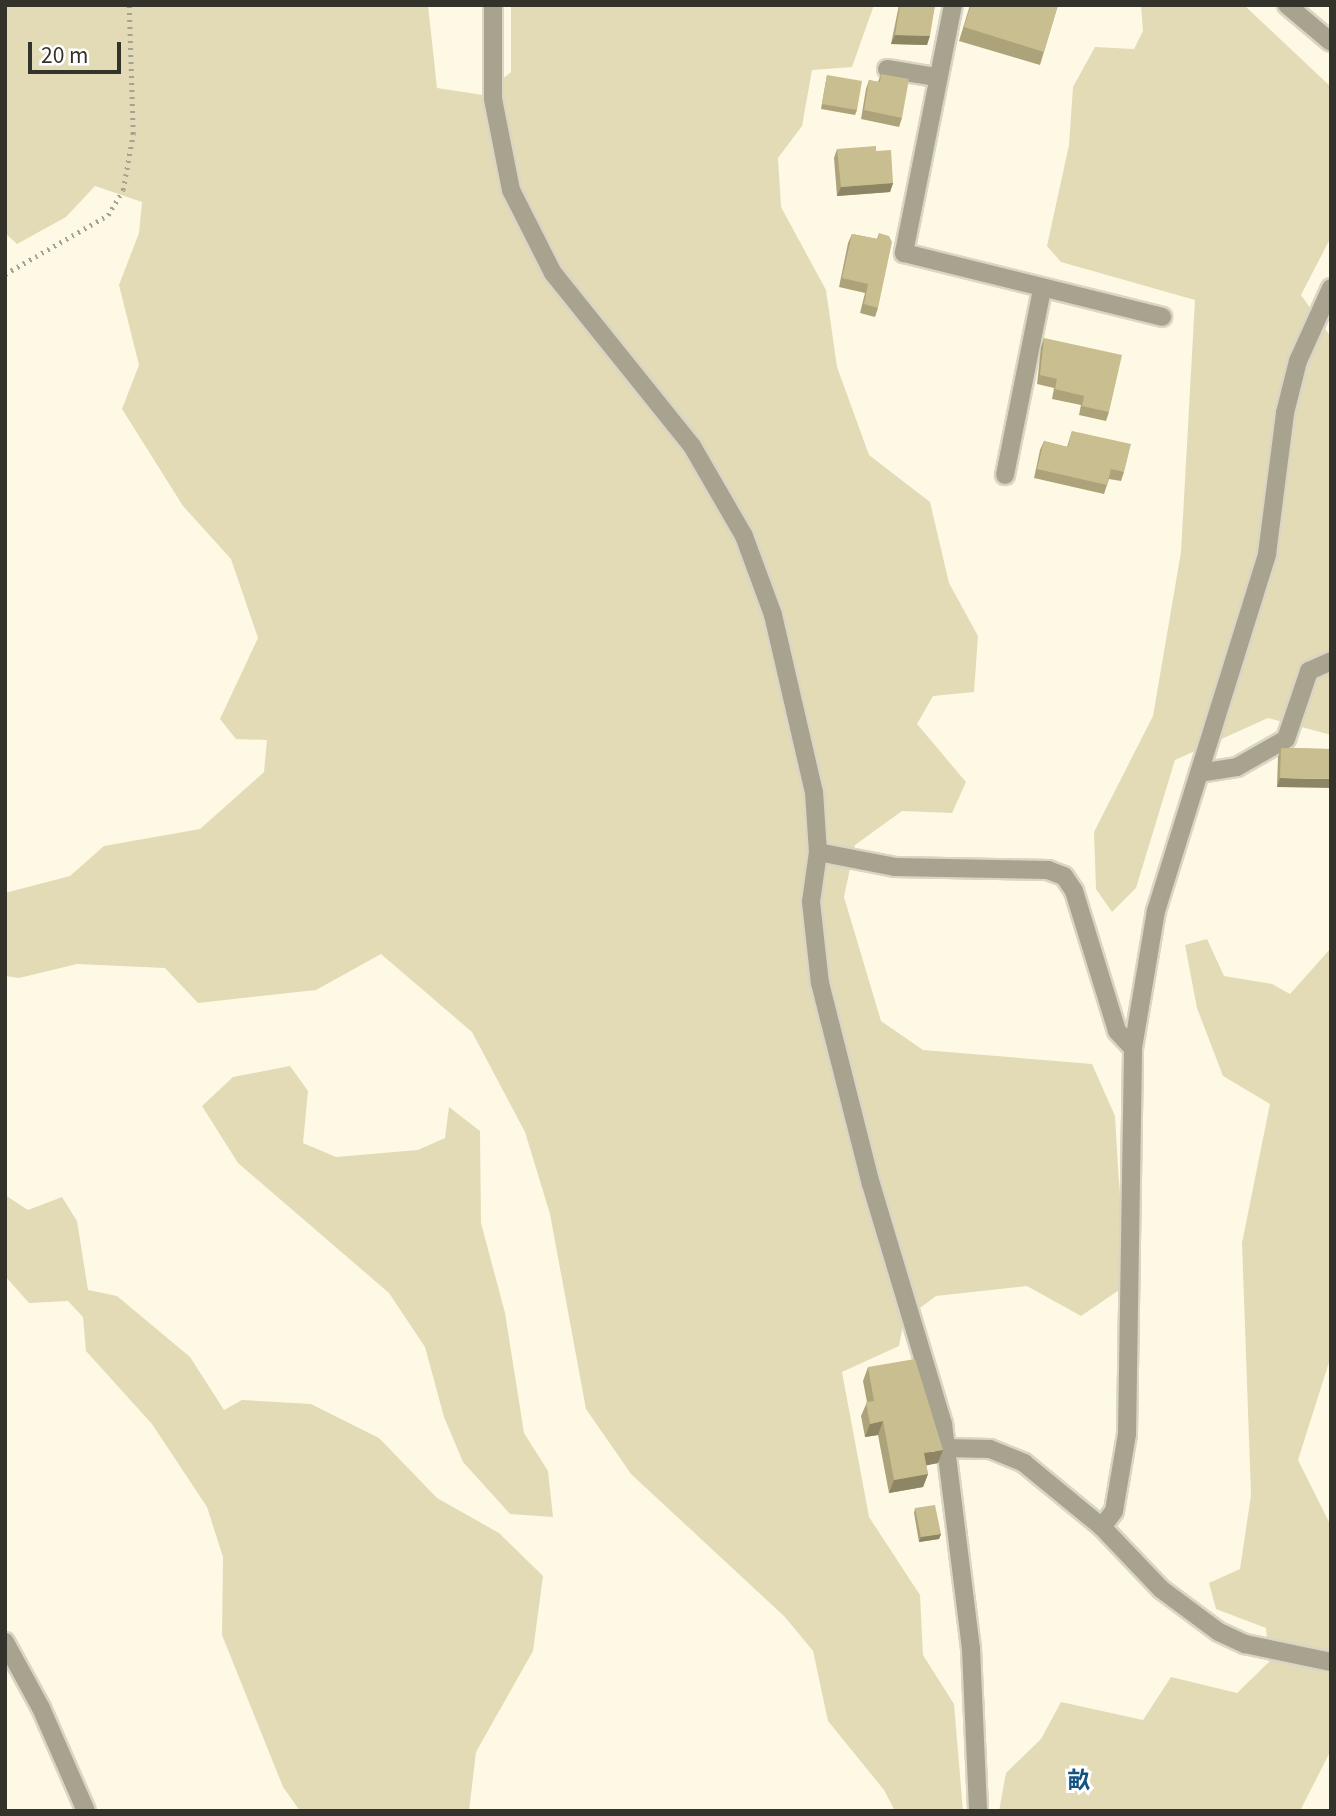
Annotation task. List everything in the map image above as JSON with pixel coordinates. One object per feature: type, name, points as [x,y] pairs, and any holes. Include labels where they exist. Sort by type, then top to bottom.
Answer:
[{"type":"street","points":[[493,5],[494,99],[511,190],[553,273],[692,446],[744,536],[773,615],[808,765],[818,852],[811,902],[820,984],[871,1184],[943,1424],[971,1648],[978,1811]]},
{"type":"street","points":[[953,5],[936,77],[904,253],[1162,317]]},
{"type":"street","points":[[1287,5],[1331,42]]},
{"type":"street","points":[[887,69],[936,77]]},
{"type":"street","points":[[1102,1527],[1114,1511],[1127,1434],[1133,1048],[1156,911],[1267,554],[1285,413],[1298,361],[1331,288]]},
{"type":"street","points":[[1005,475],[1041,289]]},
{"type":"street","points":[[1199,773],[1237,767],[1286,739],[1309,671],[1331,661]]},
{"type":"street","points":[[818,852],[895,867],[1048,870],[1064,876],[1074,891],[1117,1031],[1133,1048]]},
{"type":"street","points":[[945,1448],[990,1449],[1024,1463],[1102,1527],[1161,1589],[1219,1632],[1245,1644],[1331,1662]]},
{"type":"street","points":[[5,1642],[41,1708],[86,1811]]},
{"type":"path","points":[[5,274],[108,215],[123,190],[133,134],[130,5]]},
{"type":"shaded area","points":[[5,5],[428,5],[437,88],[483,95],[511,72],[511,5],[874,5],[852,67],[812,70],[802,126],[778,158],[781,207],[826,290],[837,367],[869,455],[930,502],[949,583],[978,636],[974,692],[933,696],[917,724],[966,782],[952,813],[902,811],[855,845],[844,897],[881,1021],[923,1050],[1092,1064],[1115,1116],[1125,1286],[1081,1316],[1027,1286],[936,1296],[904,1320],[899,1346],[842,1372],[869,1517],[920,1595],[923,1655],[954,1704],[963,1811],[895,1811],[884,1790],[828,1721],[813,1651],[785,1617],[631,1474],[586,1409],[550,1214],[525,1132],[472,1032],[381,954],[316,990],[198,1003],[165,968],[77,964],[19,978],[5,976],[5,893],[70,876],[104,846],[200,829],[264,772],[267,740],[236,739],[220,719],[258,638],[231,559],[183,506],[122,409],[139,365],[119,285],[139,233],[142,202],[95,186],[66,217],[17,244],[5,233]]},
{"type":"shaded area","points":[[1141,5],[1244,5],[1331,87],[1331,237],[1301,295],[1331,337],[1331,735],[1268,718],[1175,760],[1136,888],[1112,912],[1096,889],[1094,832],[1153,716],[1181,552],[1195,300],[1061,262],[1047,246],[1069,145],[1073,87],[1095,47],[1134,49],[1143,31]]},
{"type":"shaded area","points":[[1207,939],[1224,976],[1272,984],[1290,994],[1331,948],[1331,1356],[1298,1460],[1331,1526],[1331,1750],[1300,1811],[999,1811],[1006,1773],[1041,1739],[1061,1702],[1143,1720],[1171,1677],[1237,1693],[1269,1662],[1266,1628],[1216,1609],[1209,1583],[1240,1569],[1251,1495],[1242,1243],[1270,1104],[1223,1076],[1197,1008],[1185,945]]},
{"type":"shaded area","points":[[290,1066],[308,1091],[303,1143],[336,1157],[418,1150],[445,1138],[449,1107],[480,1131],[481,1223],[505,1313],[524,1433],[548,1471],[553,1517],[510,1514],[463,1462],[444,1417],[425,1347],[389,1293],[238,1163],[202,1106],[233,1077]]},
{"type":"shaded area","points":[[5,1195],[28,1210],[62,1197],[77,1221],[88,1290],[117,1296],[190,1357],[224,1410],[242,1400],[311,1404],[379,1438],[437,1498],[499,1533],[543,1576],[533,1651],[476,1752],[469,1811],[300,1811],[283,1787],[222,1635],[223,1557],[207,1507],[152,1424],[86,1351],[83,1317],[68,1301],[29,1303],[5,1276]]},
{"type":"building","points":[[900,5],[935,5],[930,36],[895,35]]},
{"type":"building","points":[[971,5],[1058,5],[1044,52],[964,27]]},
{"type":"building","points":[[881,74],[909,79],[902,118],[864,110],[869,80],[880,82]]},
{"type":"building","points":[[827,75],[862,81],[857,110],[822,104]]},
{"type":"building","points":[[876,146],[876,151],[891,150],[893,183],[841,187],[837,149]]},
{"type":"building","points":[[879,233],[889,236],[892,242],[878,308],[864,304],[868,284],[842,278],[852,234],[878,239]]},
{"type":"building","points":[[1044,338],[1122,355],[1109,412],[1082,406],[1084,396],[1055,389],[1057,379],[1040,375]]},
{"type":"building","points":[[1072,431],[1131,444],[1124,472],[1111,469],[1107,485],[1037,469],[1044,441],[1068,447]]},
{"type":"building","points":[[1281,748],[1331,749],[1331,779],[1280,778]]},
{"type":"building","points":[[915,1359],[943,1450],[924,1453],[928,1474],[894,1480],[883,1421],[870,1424],[866,1402],[874,1401],[868,1367]]},
{"type":"building","points":[[935,1505],[941,1534],[921,1537],[915,1508]]},
{"type":"district","name":"畝","points":[[1079,1778]]}]
